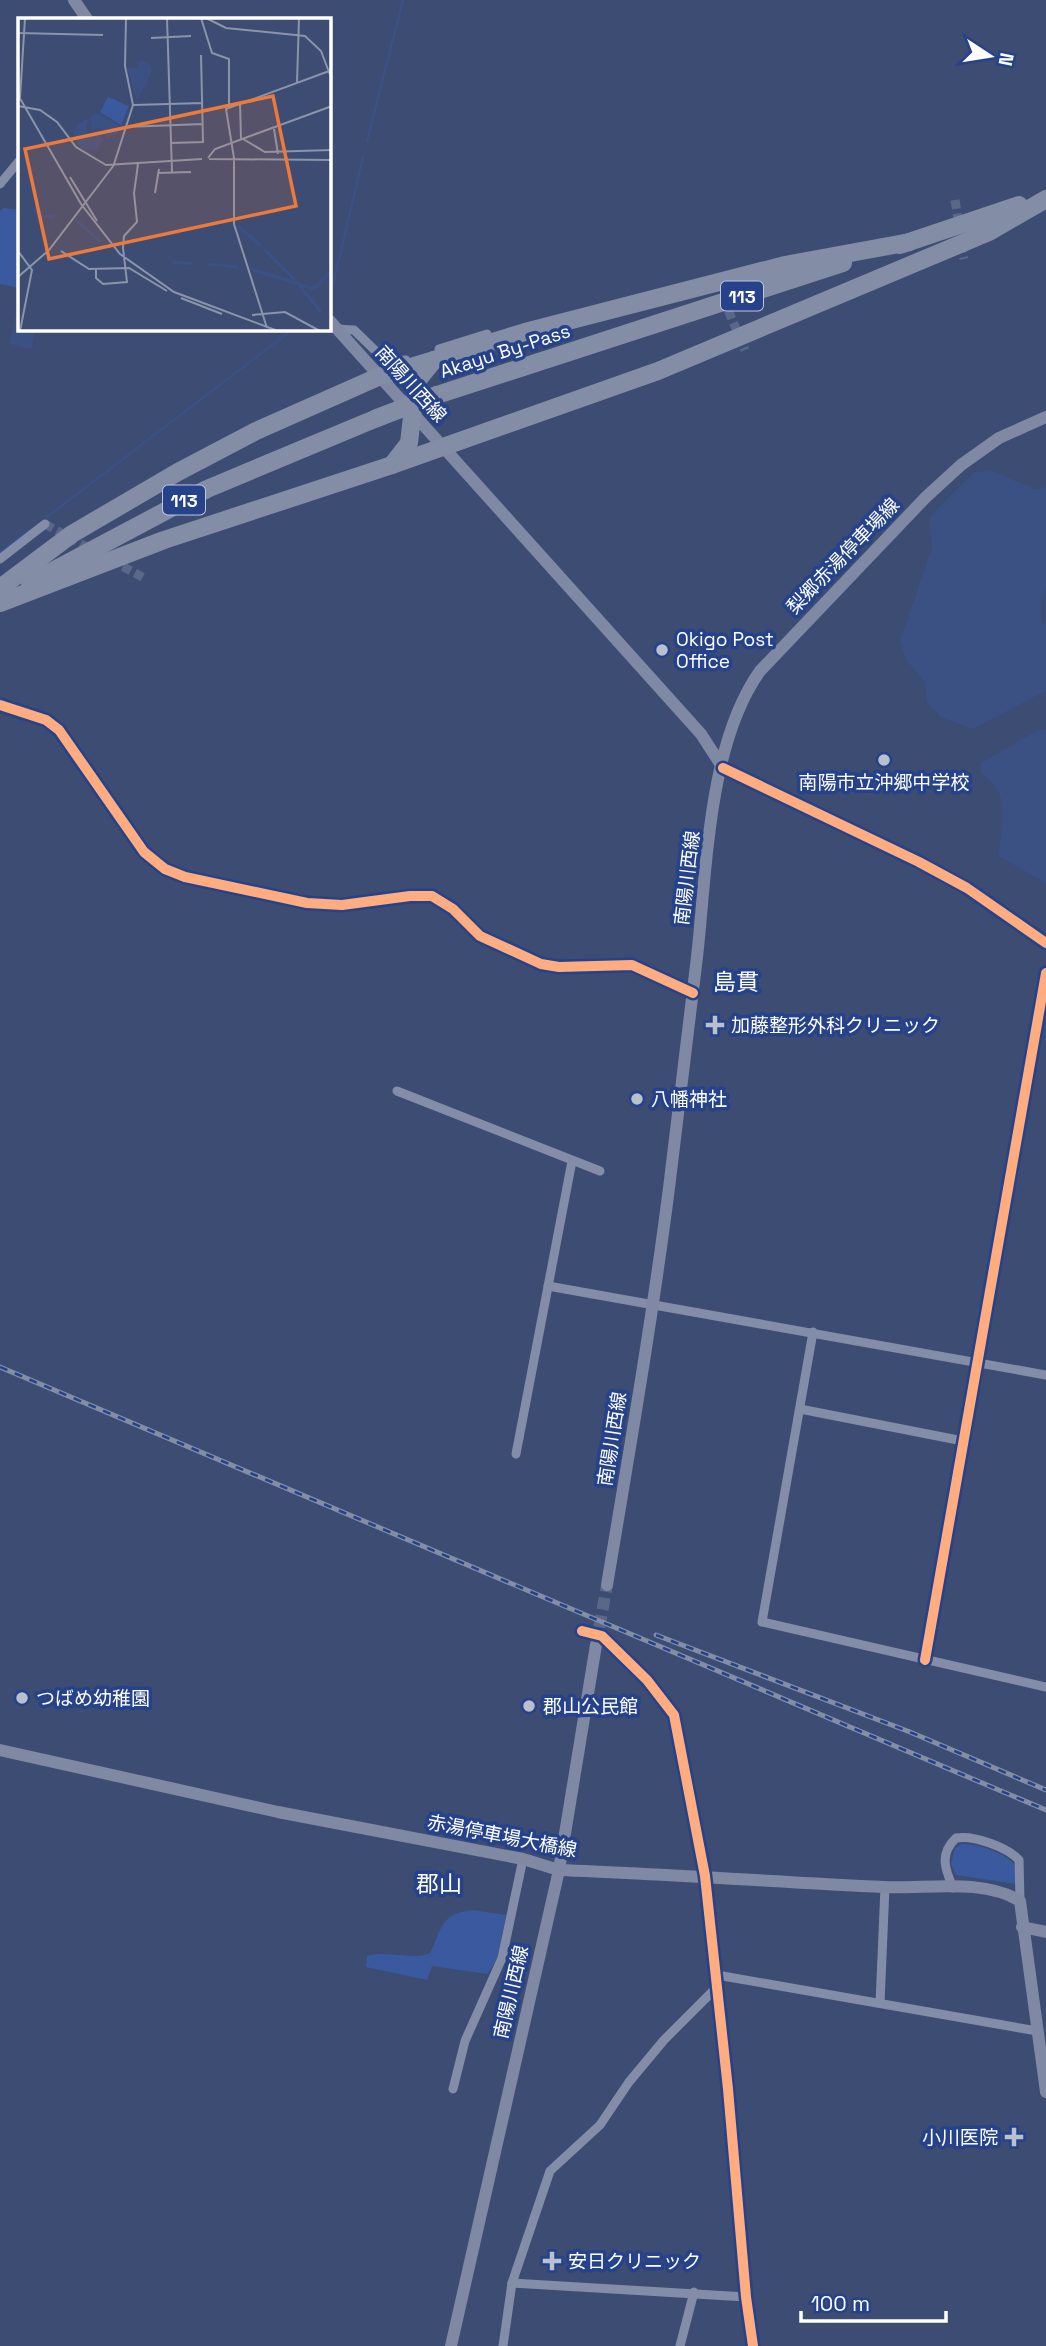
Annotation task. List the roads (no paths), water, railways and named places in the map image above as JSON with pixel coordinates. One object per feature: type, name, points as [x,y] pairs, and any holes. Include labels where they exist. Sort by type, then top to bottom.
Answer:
[{"type":"highway","name":"Akayu By-Pass","points":[[0,602],[102,542],[207,489],[377,418],[437,395],[1046,198]]},
{"type":"highway","points":[[0,602],[164,540],[443,448],[658,371],[989,232],[1046,198]]},
{"type":"highway","points":[[0,588],[72,534],[178,472],[256,431],[378,377],[435,359],[785,265],[910,242]]},
{"type":"highway","points":[[393,465],[409,443],[413,424],[410,411],[416,382],[435,359]]},
{"type":"main road","points":[[74,0],[86,18]]},
{"type":"main road","name":"南陽川西線","points":[[333,324],[701,734],[723,768],[709,848],[654,1304],[607,1585]]},
{"type":"main road","name":"梨郷赤湯停車場線","points":[[723,768],[725,742],[739,703],[760,671],[926,497],[961,465],[999,438],[1046,417]]},
{"type":"main road","name":"南陽川西線","points":[[451,2346],[559,1870],[596,1645]]},
{"type":"main road","name":"赤湯停車場大橋線","points":[[0,1749],[278,1812],[523,1860],[559,1870],[990,1890],[1020,1901]]},
{"type":"main road","points":[[1020,1901],[1046,2092]]},
{"type":"main road","points":[[1022,1927],[1046,1932]]},
{"type":"street","points":[[0,184],[18,162]]},
{"type":"street","points":[[333,324],[354,330],[387,362],[399,362],[487,334]]},
{"type":"street","points":[[0,559],[45,524]]},
{"type":"street","points":[[0,705],[46,720],[59,730],[144,852],[165,869],[242,890],[315,904],[432,897],[453,909],[480,936],[541,964],[559,967],[632,965],[693,993]]},
{"type":"street","points":[[723,768],[955,882],[1046,943]]},
{"type":"street","points":[[925,1660],[1046,974]]},
{"type":"street","points":[[397,1091],[600,1171]]},
{"type":"street","points":[[516,1454],[572,1161]]},
{"type":"street","points":[[548,1286],[1046,1375]]},
{"type":"street","points":[[813,1332],[762,1622],[1046,1686]]},
{"type":"street","points":[[800,1409],[963,1441]]},
{"type":"street","points":[[582,1631],[602,1636],[646,1680],[674,1714],[705,1876],[753,2346]]},
{"type":"street","points":[[953,1888],[944,1866],[945,1851],[956,1838],[970,1837],[1010,1853],[1019,1860],[1020,1901]]},
{"type":"street","points":[[453,2089],[465,2041],[502,1958],[523,1860]]},
{"type":"street","points":[[880,2003],[886,1887]]},
{"type":"street","points":[[717,1975],[1037,2031]]},
{"type":"street","points":[[503,2346],[512,2283],[550,2171],[600,2125],[638,2071],[717,1987]]},
{"type":"street","points":[[512,2283],[746,2297]]},
{"type":"street","points":[[680,2346],[694,2292]]},
{"type":"waterway","points":[[367,141],[403,0]]},
{"type":"waterway","points":[[331,294],[363,157]]},
{"type":"waterway","points":[[47,517],[290,331]]},
{"type":"waterway","points":[[0,552],[31,528]]},
{"type":"tunnel","points":[[955,200],[959,226]]},
{"type":"tunnel","points":[[961,244],[964,259]]},
{"type":"tunnel","points":[[723,298],[745,350]]},
{"type":"tunnel","points":[[45,524],[92,550]]},
{"type":"tunnel","points":[[111,560],[146,579]]},
{"type":"tunnel","points":[[596,1645],[607,1585]]},
{"type":"railway","points":[[0,1367],[1046,1810]]},
{"type":"railway","points":[[656,1635],[910,1732],[1046,1790]]},
{"type":"place","name":"Okigo Post Office","points":[[662,650]]},
{"type":"place","name":"南陽市立沖郷中学校","points":[[884,760]]},
{"type":"place","name":"加藤整形外科クリニック","points":[[715,1025]]},
{"type":"place","name":"八幡神社","points":[[637,1099]]},
{"type":"place","name":"つばめ幼稚園","points":[[22,1698]]},
{"type":"place","name":"郡山公民館","points":[[529,1706]]},
{"type":"place","name":"小川医院","points":[[1014,2137]]},
{"type":"place","name":"安日クリニック","points":[[552,2261]]},
{"type":"district","name":"島貫","points":[[736,982]]},
{"type":"district","name":"郡山","points":[[439,1884]]}]
